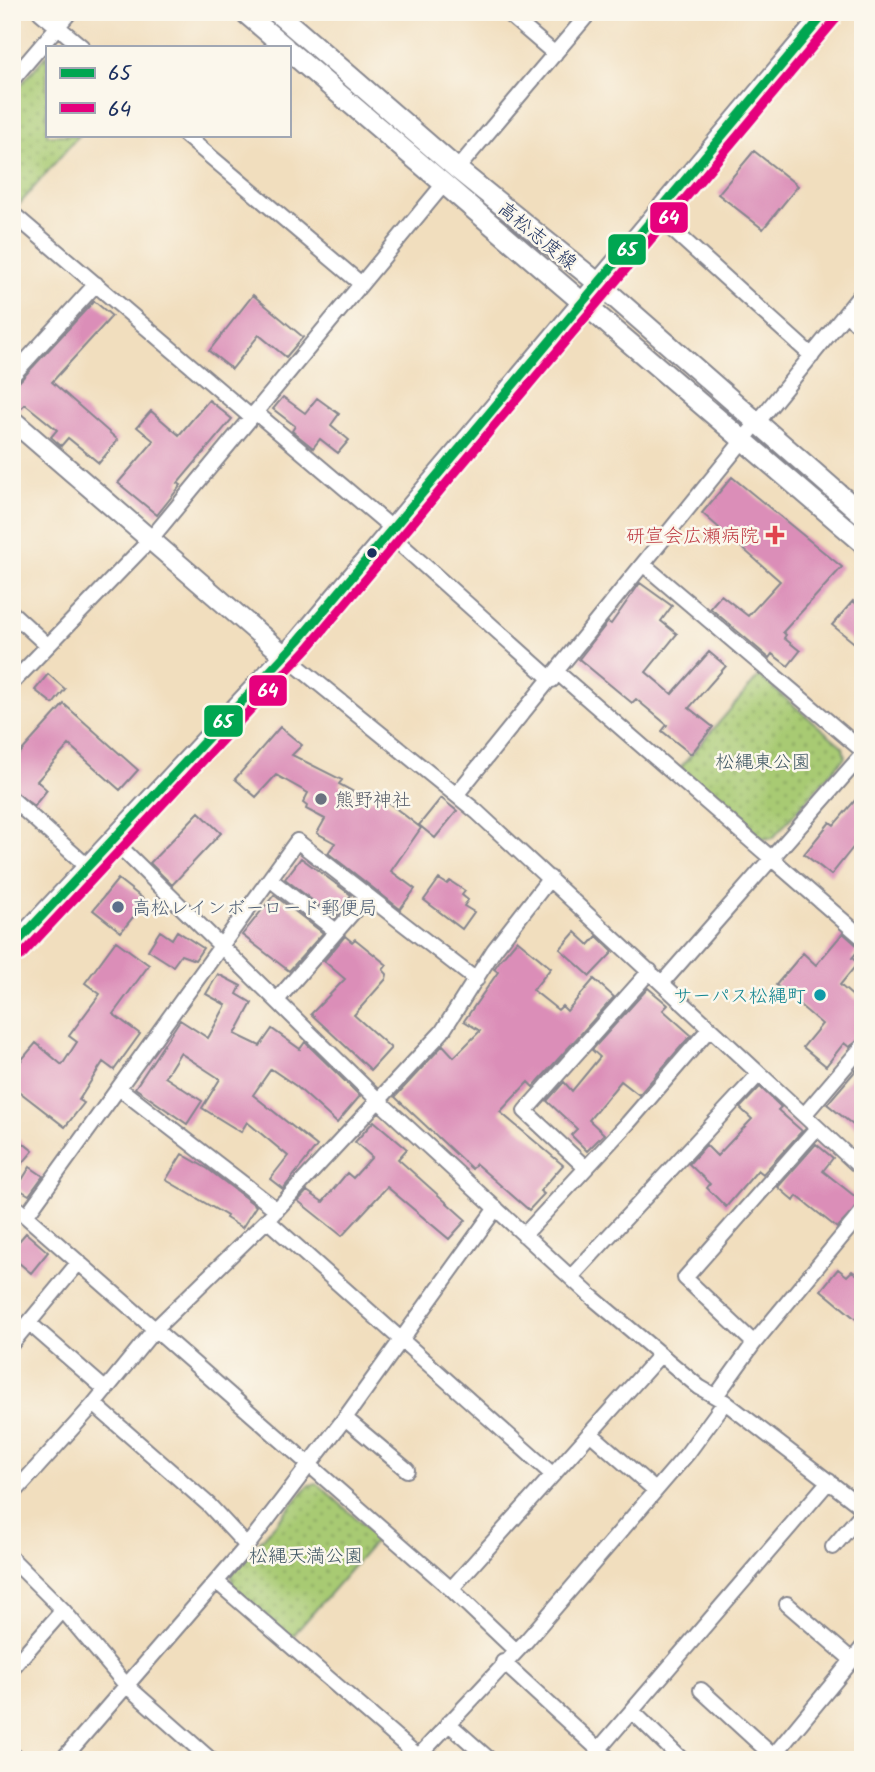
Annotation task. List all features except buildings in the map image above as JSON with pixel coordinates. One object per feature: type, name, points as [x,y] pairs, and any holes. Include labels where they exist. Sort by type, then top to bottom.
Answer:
[{"type":"street","points":[[40,12],[81,46]]},
{"type":"street","points":[[12,80],[70,12]]},
{"type":"street","points":[[244,12],[284,46]]},
{"type":"street","name":"高松志度線","points":[[276,12],[457,169],[598,283],[863,515]]},
{"type":"street","points":[[506,12],[555,54]]},
{"type":"street","points":[[457,169],[590,12]]},
{"type":"street","points":[[12,948],[285,656],[826,12]]},
{"type":"street","name":"高松志度線","points":[[290,52],[863,543]]},
{"type":"street","points":[[186,136],[360,283]]},
{"type":"street","points":[[12,684],[149,541],[443,185]]},
{"type":"street","points":[[12,213],[253,414],[555,677],[863,938]]},
{"type":"street","points":[[655,214],[812,356]]},
{"type":"street","points":[[12,376],[96,284]]},
{"type":"street","points":[[456,795],[555,677],[863,292]]},
{"type":"street","points":[[845,314],[863,328]]},
{"type":"street","points":[[12,420],[285,656],[456,795],[663,982],[863,1170]]},
{"type":"street","points":[[644,565],[863,752],[663,982]]},
{"type":"street","points":[[12,614],[47,645]]},
{"type":"street","points":[[12,799],[88,867]]},
{"type":"street","points":[[113,840],[379,1101],[570,1277],[659,1356],[829,1481],[863,1510],[834,1547]]},
{"type":"street","points":[[26,1216],[297,841],[476,980]]},
{"type":"street","points":[[12,1495],[94,1404],[154,1330],[272,1215],[442,1032],[494,950],[550,878]]},
{"type":"street","points":[[271,880],[336,931]]},
{"type":"street","points":[[277,1000],[367,896]]},
{"type":"street","points":[[586,1168],[525,1111],[650,971]]},
{"type":"street","points":[[524,1235],[710,1028]]},
{"type":"street","points":[[804,1115],[863,1046]]},
{"type":"street","points":[[570,1277],[759,1074]]},
{"type":"street","points":[[119,1088],[272,1215],[553,1475]]},
{"type":"street","points":[[754,1343],[685,1278],[817,1129]]},
{"type":"street","points":[[12,1204],[452,1589],[515,1650]]},
{"type":"street","points":[[62,1760],[247,1546],[345,1418],[496,1208]]},
{"type":"street","points":[[217,1582],[417,1758],[687,1454],[754,1343],[863,1212]]},
{"type":"street","points":[[12,1343],[79,1262]]},
{"type":"street","points":[[29,1323],[106,1390]]},
{"type":"street","points":[[452,1589],[659,1356]]},
{"type":"street","points":[[94,1404],[209,1504],[247,1546]]},
{"type":"street","points":[[345,1418],[407,1470]]},
{"type":"street","points":[[590,1433],[655,1490]]},
{"type":"street","points":[[599,1749],[829,1481]]},
{"type":"street","points":[[12,1559],[63,1610],[126,1685],[211,1760]]},
{"type":"street","points":[[787,1604],[852,1660]]},
{"type":"street","points":[[12,1668],[63,1610]]},
{"type":"street","points":[[701,1689],[771,1758],[863,1647]]},
{"type":"street","points":[[503,1662],[610,1760]]},
{"type":"street","points":[[632,1712],[682,1760]]},
{"type":"street","points":[[448,1723],[490,1760]]},
{"type":"street","points":[[12,1754],[19,1760]]},
{"type":"green space","points":[[46,55],[46,136],[78,136],[18,206],[12,201],[12,95]]},
{"type":"green space","name":"松縄東公園","points":[[759,676],[843,747],[845,757],[773,838],[763,839],[680,768]]},
{"type":"green space","name":"松縄天満公園","points":[[318,1484],[378,1538],[291,1638],[233,1585],[231,1575],[309,1485]]},
{"type":"transit line","name":"65","points":[[12,948],[299,640],[826,12]]},
{"type":"transit line","name":"64","points":[[21,956],[308,648],[835,20]]},
{"type":"place","name":"研宣会広瀬病院","points":[[775,535]]},
{"type":"place","name":"熊野神社","points":[[321,799]]},
{"type":"place","name":"高松レインボーロード郵便局","points":[[118,907]]},
{"type":"place","name":"サーパス松縄町","points":[[820,995]]}]
